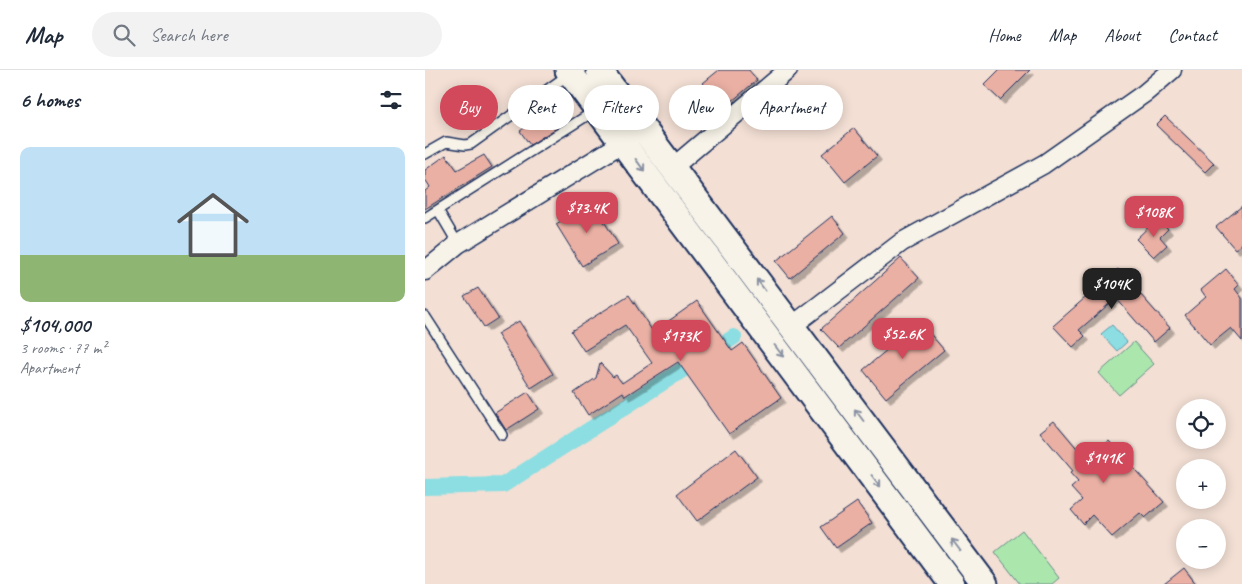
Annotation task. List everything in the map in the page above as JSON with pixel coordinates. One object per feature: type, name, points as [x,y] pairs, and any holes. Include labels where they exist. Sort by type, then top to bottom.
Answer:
[{"type":"main road","points":[[599,70],[633,136],[952,584]]},
{"type":"main road","points":[[569,72],[584,91]]},
{"type":"main road","points":[[625,130],[672,168],[985,584]]},
{"type":"street","points":[[672,168],[788,70]]},
{"type":"street","points":[[792,326],[901,242],[1044,164],[1145,93],[1172,70]]},
{"type":"street","points":[[425,272],[459,244],[633,136]]},
{"type":"lane","points":[[425,154],[446,142],[465,146],[471,144],[569,72]]},
{"type":"lane","points":[[425,218],[584,118]]},
{"type":"lane","points":[[438,210],[459,244]]},
{"type":"lane","points":[[425,316],[502,435]]},
{"type":"green space","points":[[1134,342],[1154,364],[1119,395],[1099,373]]},
{"type":"green space","points":[[1022,530],[1059,578],[1052,584],[1020,584],[995,552]]},
{"type":"water","points":[[1112,325],[1127,342],[1117,351],[1101,334]]},
{"type":"building","points":[[719,70],[749,70],[757,80],[751,85],[741,85],[741,94],[731,102],[731,85],[705,85],[703,83]]},
{"type":"building","points":[[999,70],[1030,70],[1000,100],[984,85]]},
{"type":"building","points":[[1165,116],[1214,163],[1205,172],[1156,125]]},
{"type":"building","points":[[854,128],[877,156],[845,182],[822,154]]},
{"type":"building","points":[[521,130],[553,130],[530,145],[520,131]]},
{"type":"building","points":[[446,155],[457,170],[484,155],[492,167],[425,209],[425,191],[430,187],[425,179],[425,170]]},
{"type":"building","points":[[592,202],[618,244],[582,266],[556,224]]},
{"type":"building","points":[[1242,206],[1242,244],[1235,249],[1216,227]]},
{"type":"building","points":[[832,216],[845,233],[790,278],[776,261]]},
{"type":"building","points":[[1158,218],[1168,229],[1160,237],[1167,245],[1154,257],[1136,239]]},
{"type":"building","points":[[901,258],[919,278],[839,348],[821,329]]},
{"type":"building","points":[[1118,269],[1170,328],[1154,342],[1116,298],[1079,330],[1085,336],[1073,347],[1053,326]]},
{"type":"building","points":[[1226,269],[1239,285],[1235,289],[1242,298],[1242,341],[1231,328],[1210,345],[1185,315],[1206,297],[1201,290]]},
{"type":"building","points":[[478,288],[498,318],[484,327],[464,296]]},
{"type":"building","points":[[629,295],[653,332],[697,301],[732,351],[743,343],[781,398],[729,434],[678,362],[625,396],[623,392],[588,415],[574,393],[596,378],[600,363],[613,377],[616,375],[622,383],[652,363],[625,325],[584,351],[571,331]]},
{"type":"building","points":[[519,321],[553,374],[531,388],[497,334]]},
{"type":"building","points":[[920,322],[944,350],[886,398],[863,370]]},
{"type":"building","points":[[528,392],[539,409],[506,430],[495,413]]},
{"type":"building","points":[[1054,421],[1086,459],[1109,441],[1164,502],[1145,518],[1140,513],[1112,537],[1092,515],[1083,524],[1071,510],[1082,500],[1071,488],[1078,482],[1070,473],[1073,471],[1040,432]]},
{"type":"building","points":[[736,449],[757,477],[697,521],[677,494]]},
{"type":"building","points":[[857,502],[872,523],[836,548],[821,527]]},
{"type":"building","points":[[1185,569],[1196,584],[1164,584]]},
{"type":"waterway","points":[[425,487],[503,485],[734,337]]}]
